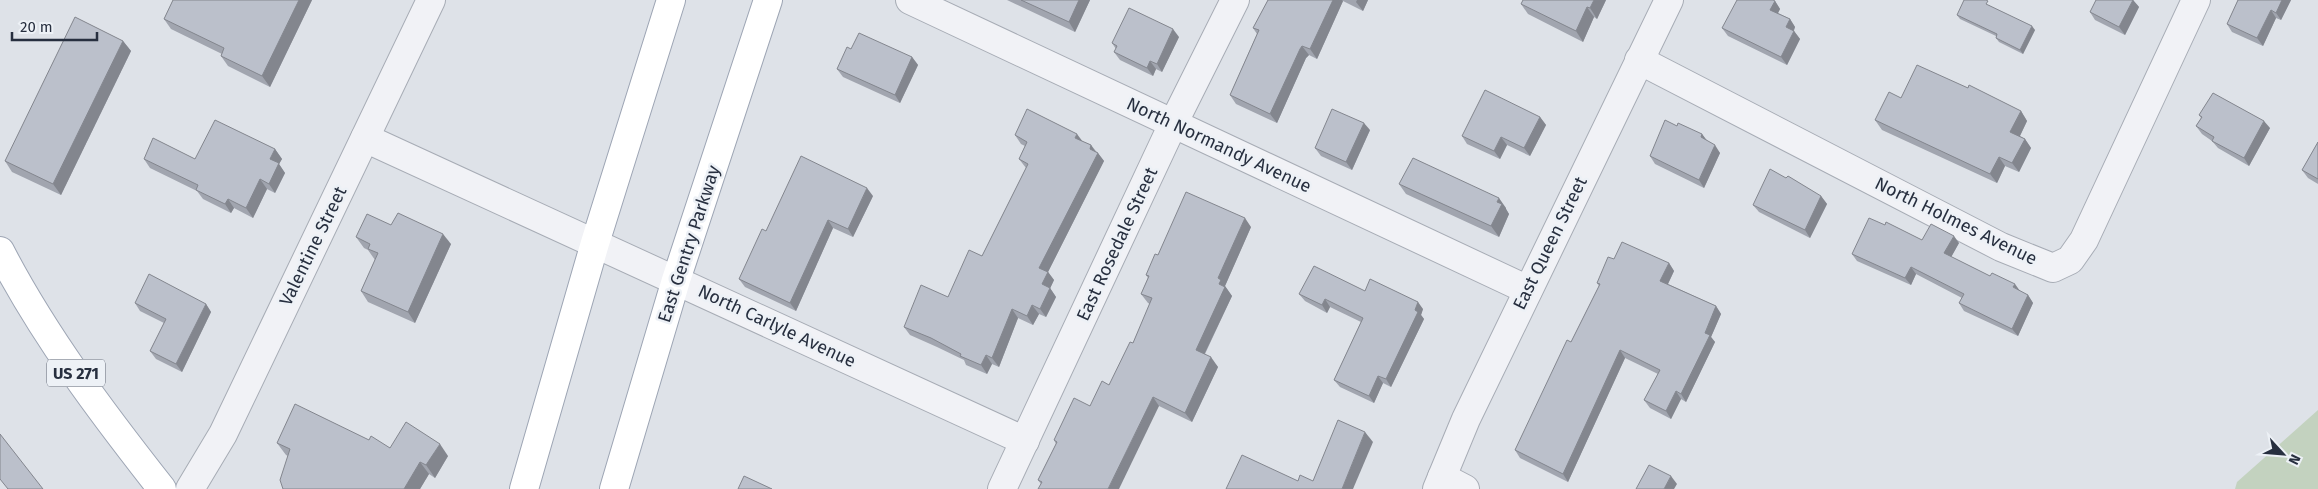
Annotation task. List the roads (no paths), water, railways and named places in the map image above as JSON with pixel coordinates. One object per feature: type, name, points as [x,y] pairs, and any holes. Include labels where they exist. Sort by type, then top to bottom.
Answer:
[{"type":"main road","points":[[524,489],[595,243],[671,0]]},
{"type":"main road","name":"East Gentry Parkway","points":[[614,489],[676,280],[768,0]]},
{"type":"main road","name":"US 271","points":[[0,251],[54,342],[125,442],[162,489]]},
{"type":"main road","points":[[515,489],[534,459]]},
{"type":"street","name":"Valentine Street","points":[[190,489],[223,434],[431,0]]},
{"type":"street","name":"North Normandy Avenue","points":[[910,0],[1528,290]]},
{"type":"street","name":"East Rosedale Street","points":[[1002,489],[1173,124],[1235,0]]},
{"type":"street","name":"East Queen Street","points":[[1439,483],[1458,434],[1669,0]]},
{"type":"street","name":"North Holmes Avenue","points":[[1639,60],[2001,247],[2053,268],[2070,260],[2084,240],[2196,0]]},
{"type":"street","name":"North Carlyle Avenue","points":[[365,138],[1025,440]]},
{"type":"street","points":[[1439,483],[1466,489]]}]
